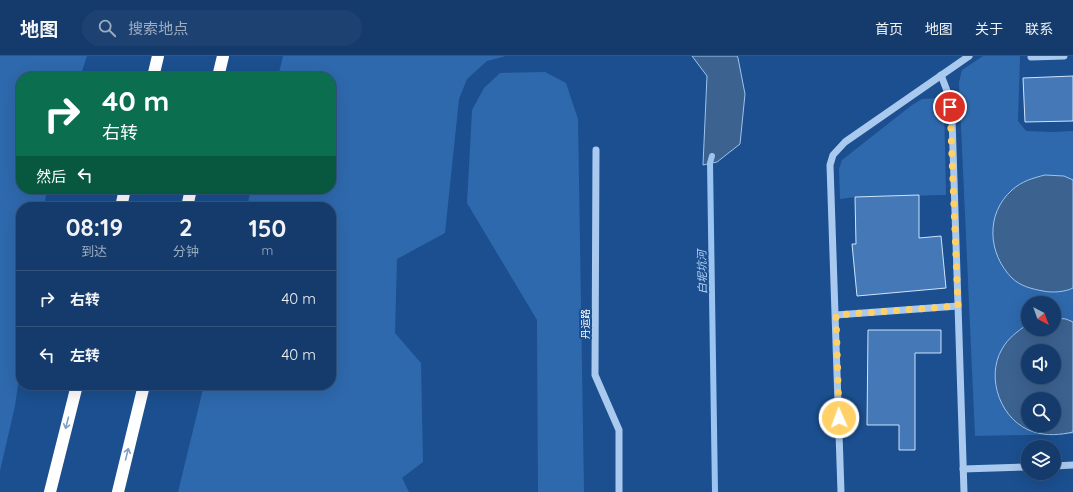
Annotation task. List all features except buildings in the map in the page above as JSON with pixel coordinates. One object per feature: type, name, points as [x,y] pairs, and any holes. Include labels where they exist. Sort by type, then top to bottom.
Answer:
[{"type":"highway","points":[[154,72],[158,56]]},
{"type":"highway","points":[[219,72],[223,56]]},
{"type":"highway","points":[[50,492],[76,390]]},
{"type":"highway","points":[[118,492],[143,390]]},
{"type":"street","points":[[841,492],[830,165],[833,155],[845,142],[969,56]]},
{"type":"street","points":[[1031,57],[1064,56]]},
{"type":"street","points":[[941,75],[949,96],[952,118],[964,492]]},
{"type":"street","name":"丹运路","points":[[596,150],[595,375],[619,430],[619,492]]},
{"type":"street","points":[[836,315],[958,306]]},
{"type":"street","points":[[1061,466],[1073,465]]},
{"type":"street","points":[[963,469],[1021,467]]},
{"type":"shaded area","points":[[0,56],[87,56],[82,72],[16,72],[16,194],[46,194],[45,202],[16,202],[16,390],[17,390],[0,471]]},
{"type":"shaded area","points":[[283,56],[506,56],[487,61],[467,79],[459,99],[445,233],[397,259],[395,333],[421,363],[423,462],[402,478],[409,492],[178,492],[203,390],[336,390],[336,202],[248,202],[250,194],[336,194],[336,72],[279,72]]},
{"type":"shaded area","points":[[692,56],[737,56],[745,94],[740,144],[717,162],[703,165],[707,76]]},
{"type":"shaded area","points":[[983,56],[1020,56],[1018,121],[1026,131],[1073,131],[1073,434],[975,436],[959,82],[962,70]]},
{"type":"shaded area","points":[[545,72],[566,83],[578,119],[584,492],[538,492],[537,320],[467,203],[472,110],[484,88],[500,73]]},
{"type":"shaded area","points":[[940,98],[944,101],[946,195],[855,197],[840,199],[839,169],[842,160],[912,105],[922,99]]},
{"type":"shaded area","points":[[1045,175],[1064,176],[1073,180],[1073,288],[1062,291],[1043,291],[1022,285],[1012,278],[1004,268],[998,258],[994,246],[994,222],[997,210],[1003,200],[1020,184]]},
{"type":"shaded area","points":[[1061,319],[1073,322],[1073,432],[1049,435],[1034,432],[1061,432],[1061,392],[1021,392],[1021,426],[1005,409],[999,398],[995,373],[997,360],[1004,345],[1021,329],[1021,336],[1061,336]]},
{"type":"waterway","name":"白坭坑河","points":[[712,156],[710,163],[715,492]]},
{"type":"route","points":[[839,418],[836,315],[958,306],[952,118],[950,107]]}]
